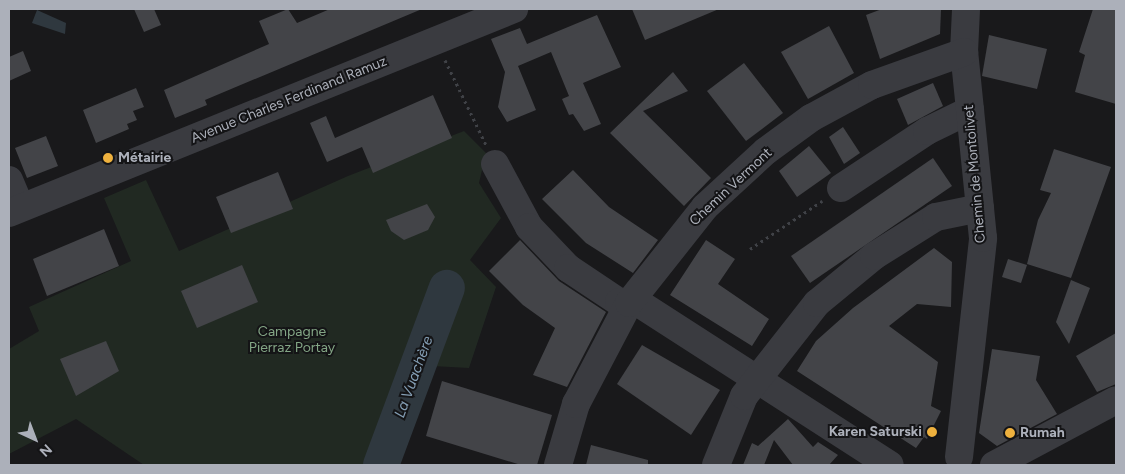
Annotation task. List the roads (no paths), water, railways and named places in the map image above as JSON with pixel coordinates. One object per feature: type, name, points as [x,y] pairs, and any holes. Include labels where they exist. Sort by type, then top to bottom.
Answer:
[{"type":"street","name":"Avenue Charles Ferdinand Ramuz","points":[[15,210],[514,9]]},
{"type":"street","name":"Chemin de Montolivet","points":[[953,461],[983,238],[964,52],[966,9]]},
{"type":"street","name":"Chemin Vermont","points":[[558,465],[576,404],[629,303],[705,207],[766,151],[811,118],[872,86],[964,52]]},
{"type":"street","points":[[842,188],[927,131],[970,110]]},
{"type":"street","points":[[495,164],[529,228],[568,268],[619,302],[640,304],[890,465]]},
{"type":"street","points":[[9,180],[15,210]]},
{"type":"street","points":[[716,465],[744,396],[817,303],[874,256],[936,217],[980,208]]},
{"type":"street","points":[[994,465],[1116,400]]},
{"type":"street","points":[[953,461],[978,457],[984,465]]},
{"type":"waterway","name":"La Vuachère","points":[[381,465],[447,288]]},
{"type":"place","name":"Métairie","points":[[108,158]]},
{"type":"place","name":"Karen Saturski","points":[[932,432]]},
{"type":"place","name":"Rumah","points":[[1010,433]]},
{"type":"park label","name":"Campagne Pierraz Portay","points":[[292,340]]}]
